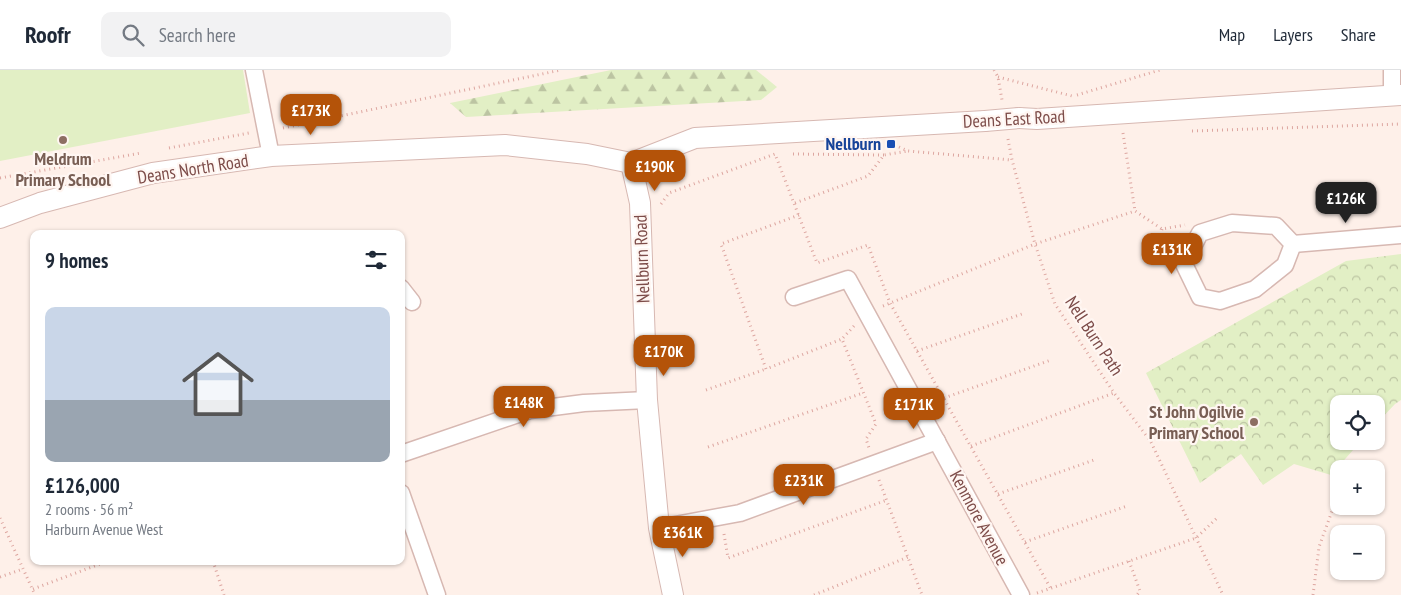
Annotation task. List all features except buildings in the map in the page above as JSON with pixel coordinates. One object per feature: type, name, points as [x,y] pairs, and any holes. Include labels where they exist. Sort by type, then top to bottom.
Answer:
[{"type":"street","points":[[254,70],[271,156]]},
{"type":"street","points":[[1392,70],[1397,96]]},
{"type":"street","name":"Deans East Road","points":[[631,163],[694,138],[1397,96]]},
{"type":"street","name":"Deans North Road","points":[[0,218],[40,202],[153,173],[271,156],[505,145],[587,154],[631,163]]},
{"type":"street","name":"Nellburn Road","points":[[631,163],[640,203],[648,400],[660,528],[673,595]]},
{"type":"street","points":[[1232,224],[1276,226],[1293,244],[1284,265],[1255,289],[1220,301],[1200,297],[1184,264],[1200,233],[1232,224]]},
{"type":"street","points":[[1293,244],[1401,235]]},
{"type":"street","name":"Kenmore Avenue","points":[[794,297],[848,279],[1021,595]]},
{"type":"street","points":[[405,293],[412,302]]},
{"type":"street","points":[[405,453],[530,410],[584,403],[648,400]]},
{"type":"street","points":[[660,528],[740,513],[937,441]]},
{"type":"street","points":[[405,504],[437,595]]},
{"type":"path","points":[[994,70],[998,77],[1002,102]]},
{"type":"path","points":[[998,77],[1080,98]]},
{"type":"path","points":[[1120,112],[1134,211],[1162,229],[1189,224],[1200,233]]},
{"type":"path","points":[[864,129],[908,151]]},
{"type":"path","name":"Nell Burn Path","points":[[1008,135],[1012,160],[1055,304],[1114,393],[1150,442],[1224,595]]},
{"type":"path","points":[[775,154],[884,156],[908,151],[1012,160]]},
{"type":"path","points":[[795,203],[868,176],[884,156]]},
{"type":"path","points":[[867,312],[1036,244],[1134,211]]},
{"type":"path","points":[[766,369],[721,244],[799,214]]},
{"type":"path","points":[[1162,229],[1156,249],[1184,264]]},
{"type":"path","points":[[918,351],[1022,314]]},
{"type":"path","points":[[706,390],[842,339]]},
{"type":"path","points":[[944,398],[1052,360]]},
{"type":"path","points":[[708,447],[863,393]]},
{"type":"path","points":[[971,446],[1114,393]]},
{"type":"path","points":[[998,494],[1094,460]]},
{"type":"path","points":[[721,517],[728,558],[887,500]]},
{"type":"path","points":[[1025,542],[1127,506]]},
{"type":"path","points":[[1314,595],[1319,547],[1331,515]]},
{"type":"path","points":[[0,518],[35,595]]},
{"type":"path","points":[[1033,595],[1196,538],[1217,518]]},
{"type":"path","points":[[814,595],[908,557]]},
{"type":"path","points":[[1129,561],[1140,591],[1137,595]]},
{"type":"path","points":[[33,589],[97,565]]},
{"type":"path","points":[[214,565],[224,595]]},
{"type":"path","points":[[0,577],[23,569]]},
{"type":"green space","name":"Meldrum Primary School","points":[[0,70],[243,70],[250,113],[0,161]]},
{"type":"green space","points":[[611,70],[756,70],[777,87],[761,100],[466,117],[450,103]]},
{"type":"green space","points":[[1401,254],[1401,400],[1385,415],[1385,395],[1330,395],[1330,450],[1353,450],[1344,460],[1330,460],[1330,475],[1294,464],[1263,485],[1241,454],[1200,483],[1146,373],[1346,261]]},
{"type":"place","name":"Meldrum Primary School","points":[[63,140]]},
{"type":"place","name":"Nellburn","points":[[891,144]]},
{"type":"place","name":"St John Ogilvie Primary School","points":[[1254,422]]}]
